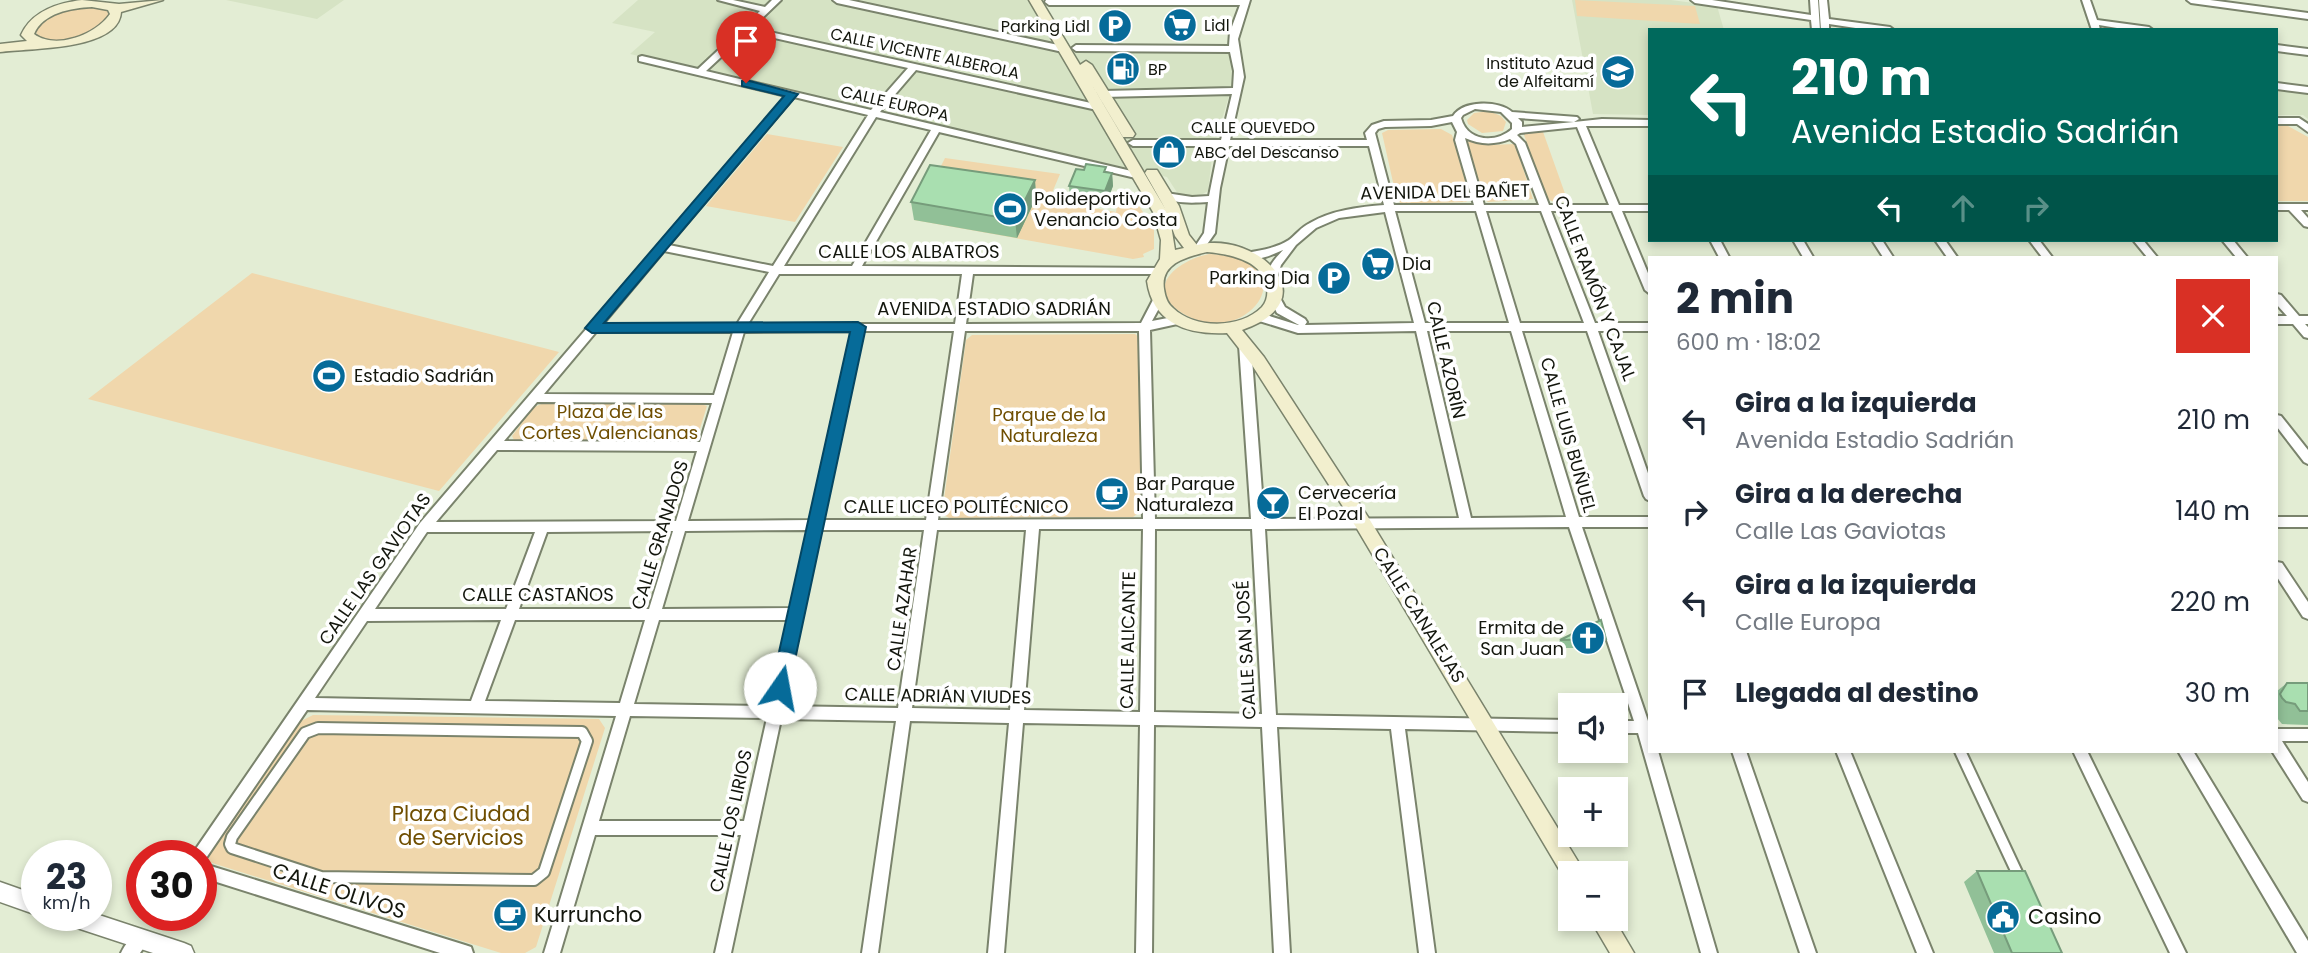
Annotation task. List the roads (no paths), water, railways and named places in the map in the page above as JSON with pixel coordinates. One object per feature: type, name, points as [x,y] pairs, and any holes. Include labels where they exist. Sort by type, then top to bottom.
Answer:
[{"type":"main road","points":[[0,41],[29,28],[51,12],[72,5],[91,3],[113,8],[157,0]]},
{"type":"main road","points":[[0,48],[72,42],[90,36],[111,22],[173,0]]},
{"type":"main road","points":[[1044,1],[1097,107],[1140,176],[1164,222],[1164,265],[1154,286],[1158,302],[1178,320],[1204,328],[1246,323],[1275,299],[1273,275],[1251,255],[1224,247],[1196,248],[1164,265]]},
{"type":"main road","points":[[111,22],[116,15],[113,8]]},
{"type":"main road","points":[[29,28],[29,38],[38,43]]},
{"type":"main road","points":[[1069,48],[1103,94],[1166,196],[1182,236],[1196,248]]},
{"type":"main road","name":"CALLE CANALEJAS","points":[[1246,323],[1245,345],[1362,522],[1567,861]]},
{"type":"main road","name":"CALLE CANALEJAS","points":[[1246,323],[1258,361]]},
{"type":"main road","points":[[1609,931],[1623,953]]},
{"type":"street","points":[[722,0],[767,10]]},
{"type":"street","points":[[700,72],[778,0]]},
{"type":"street","points":[[837,0],[1069,48],[1233,49]]},
{"type":"street","points":[[1695,0],[1822,23],[1871,28]]},
{"type":"street","points":[[1814,0],[1822,23]]},
{"type":"street","points":[[1822,23],[1824,0]]},
{"type":"street","points":[[2086,0],[2095,26],[2122,28]]},
{"type":"street","points":[[2191,0],[2308,16]]},
{"type":"street","points":[[1044,1],[1246,1],[1233,49],[1239,64],[1236,91],[1213,199],[1212,228],[1206,242],[1196,248]]},
{"type":"street","name":"CALLE VICENTE ALBEROLA","points":[[746,29],[1097,107]]},
{"type":"street","points":[[2278,48],[2308,52]]},
{"type":"street","name":"CALLE EUROPA","points":[[642,59],[1140,176]]},
{"type":"street","name":"CALLE GRANADOS","points":[[552,953],[740,328],[873,114],[913,68]]},
{"type":"street","points":[[2278,86],[2308,90]]},
{"type":"street","points":[[1103,94],[1236,91]]},
{"type":"street","name":"CALLE LAS GAVIOTAS","points":[[210,840],[424,527],[792,94]]},
{"type":"street","points":[[1431,123],[1456,118],[1465,108],[1484,105],[1512,115],[1648,123]]},
{"type":"street","name":"CALLE RAMÓN Y CAJAL","points":[[1512,115],[1517,122],[1515,133],[1591,327],[1648,490]]},
{"type":"street","name":"CALLE LUIS BUÑUEL","points":[[1456,118],[1480,209],[1574,522],[1647,727]]},
{"type":"street","points":[[1569,118],[1580,124],[1618,208],[1648,285]]},
{"type":"street","points":[[2278,121],[2299,121],[2308,130]]},
{"type":"street","points":[[1431,123],[1487,141],[1515,133],[1602,122]]},
{"type":"street","name":"CALLE AZORÍN","points":[[1431,123],[1384,124],[1375,127],[1370,133],[1466,522]]},
{"type":"street","points":[[855,270],[936,129]]},
{"type":"street","name":"CALLE QUEVEDO","points":[[1133,144],[1373,143]]},
{"type":"street","points":[[1166,196],[1177,200],[1213,199]]},
{"type":"street","points":[[2278,207],[2308,206]]},
{"type":"street","points":[[2292,207],[2308,224]]},
{"type":"street","name":"AVENIDA DEL BAÑET","points":[[1251,255],[1262,255],[1291,243],[1320,221],[1349,212],[1390,208],[1648,208]]},
{"type":"street","points":[[1212,228],[1224,247]]},
{"type":"street","points":[[2036,242],[2046,256]]},
{"type":"street","points":[[2140,242],[2151,256]]},
{"type":"street","points":[[2229,242],[2241,256]]},
{"type":"street","name":"AVENIDA DEL BAÑET","points":[[1273,275],[1276,262],[1289,250],[1291,243]]},
{"type":"street","name":"CALLE LOS ALBATROS","points":[[661,247],[777,270],[968,270],[1164,265]]},
{"type":"street","name":"CALLE AZAHAR","points":[[870,953],[968,270]]},
{"type":"street","points":[[1275,299],[1289,317],[1329,327]]},
{"type":"street","points":[[2278,299],[2302,320],[2308,334]]},
{"type":"street","points":[[1144,327],[1158,302]]},
{"type":"street","name":"AVENIDA ESTADIO SADRIÁN","points":[[592,328],[1144,327],[1178,320]]},
{"type":"street","points":[[2278,320],[2302,320]]},
{"type":"street","points":[[1246,323],[1298,329],[1648,327]]},
{"type":"street","name":"CALLE LOS LIRIOS","points":[[723,953],[858,327]]},
{"type":"street","name":"CALLE ALICANTE","points":[[1144,327],[1149,523],[1144,953]]},
{"type":"street","name":"CALLE SAN JOSÉ","points":[[1245,345],[1258,523],[1282,953]]},
{"type":"street","points":[[533,398],[719,399]]},
{"type":"street","points":[[2278,420],[2308,460]]},
{"type":"street","points":[[494,445],[705,447]]},
{"type":"street","name":"CALLE LICEO POLITÉCNICO","points":[[424,527],[1648,522]]},
{"type":"street","points":[[2278,522],[2308,522]]},
{"type":"street","points":[[996,953],[1033,524]]},
{"type":"street","points":[[476,707],[543,526]]},
{"type":"street","points":[[2278,568],[2308,613]]},
{"type":"street","name":"CALLE CASTAÑOS","points":[[364,615],[796,614]]},
{"type":"street","name":"CALLE ADRIÁN VIUDES","points":[[304,704],[1487,725]]},
{"type":"street","points":[[1397,723],[1427,953]]},
{"type":"street","points":[[1487,725],[1558,726]]},
{"type":"street","points":[[1628,727],[1647,727]]},
{"type":"street","points":[[312,730],[582,732],[586,736],[587,741],[544,872],[534,880],[321,877],[233,848],[232,837],[305,733],[312,730]]},
{"type":"street","points":[[2278,735],[2308,735]]},
{"type":"street","points":[[2278,748],[2308,795]]},
{"type":"street","name":"CALLE LUIS BUÑUEL","points":[[1652,753],[1709,953]]},
{"type":"street","points":[[1740,753],[1808,953]]},
{"type":"street","points":[[1844,753],[1925,953]]},
{"type":"street","points":[[1961,753],[2025,890]]},
{"type":"street","points":[[2081,753],[2178,953]]},
{"type":"street","points":[[2186,753],[2306,953]]},
{"type":"street","points":[[590,828],[749,828]]},
{"type":"street","name":"CALLE OLIVOS","points":[[217,875],[465,953]]},
{"type":"street","points":[[0,892],[21,899]]},
{"type":"street","points":[[102,931],[135,947],[184,953]]},
{"type":"place","name":"Lidl","points":[[1180,25]]},
{"type":"place","name":"Parking Lidl","points":[[1115,26]]},
{"type":"place","name":"BP","points":[[1123,69]]},
{"type":"place","name":"Instituto Azud de Alfeitamí","points":[[1618,72]]},
{"type":"place","name":"ABC del Descanso","points":[[1169,152]]},
{"type":"place","name":"Polideportivo Venancio Costa","points":[[1010,209]]},
{"type":"place","name":"Dia","points":[[1378,264]]},
{"type":"place","name":"Parking Dia","points":[[1334,278]]},
{"type":"place","name":"Estadio Sadrián","points":[[329,376]]},
{"type":"place","name":"Bar Parque Naturaleza","points":[[1112,494]]},
{"type":"place","name":"Cervecería El Pozal","points":[[1273,503]]},
{"type":"place","name":"Ermita de San Juan","points":[[1588,638]]},
{"type":"place","name":"Kurruncho","points":[[510,915]]},
{"type":"place","name":"Casino","points":[[2003,917]]},
{"type":"park label","name":"Plaza de las Cortes Valencianas","points":[[610,422]]},
{"type":"park label","name":"Parque de la Naturaleza","points":[[1049,425]]},
{"type":"park label","name":"Plaza Ciudad de Servicios","points":[[461,826]]}]
